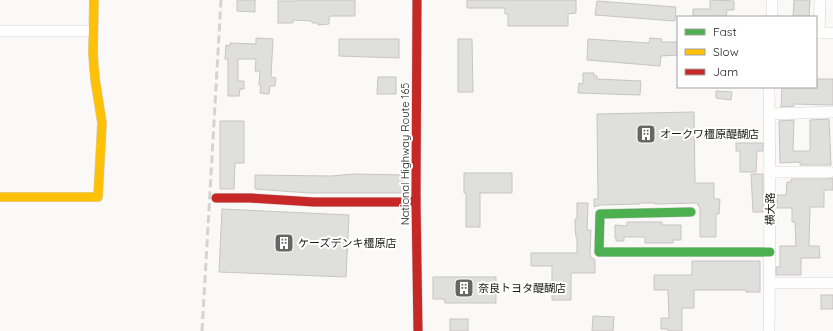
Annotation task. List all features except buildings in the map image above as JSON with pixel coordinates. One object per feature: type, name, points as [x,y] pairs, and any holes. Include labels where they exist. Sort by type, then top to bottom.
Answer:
[{"type":"main road","points":[[0,197],[98,197],[102,123],[95,79],[93,31],[94,0]]},
{"type":"main road","name":"National Highway Route 165","points":[[417,0],[416,200],[418,331]]},
{"type":"main road","points":[[216,198],[250,198],[314,202],[409,202],[416,200]]},
{"type":"main road","points":[[691,212],[600,214],[599,252],[770,252]]},
{"type":"street","points":[[772,0],[772,16]]},
{"type":"street","points":[[820,0],[818,33],[833,33]]},
{"type":"street","points":[[0,32],[93,31]]},
{"type":"street","name":"横大路","points":[[769,331],[770,88]]},
{"type":"street","points":[[770,114],[833,112]]},
{"type":"street","points":[[770,172],[829,172]]},
{"type":"street","points":[[769,283],[833,283]]},
{"type":"railway","points":[[202,331],[221,0]]},
{"type":"traffic: fast","points":[[691,212],[600,214],[599,252],[770,252]]},
{"type":"traffic: slow","points":[[0,197],[98,197],[102,123],[95,79],[93,54],[94,0]]},
{"type":"traffic: jam","points":[[417,0],[416,200],[418,331]]},
{"type":"traffic: jam","points":[[216,198],[250,198],[314,202],[409,202],[416,200]]},
{"type":"place","name":"オークワ橿原醍醐店","points":[[646,134]]},
{"type":"place","name":"ケーズデンキ橿原店","points":[[284,243]]},
{"type":"place","name":"奈良トヨタ醍醐店","points":[[464,288]]}]
